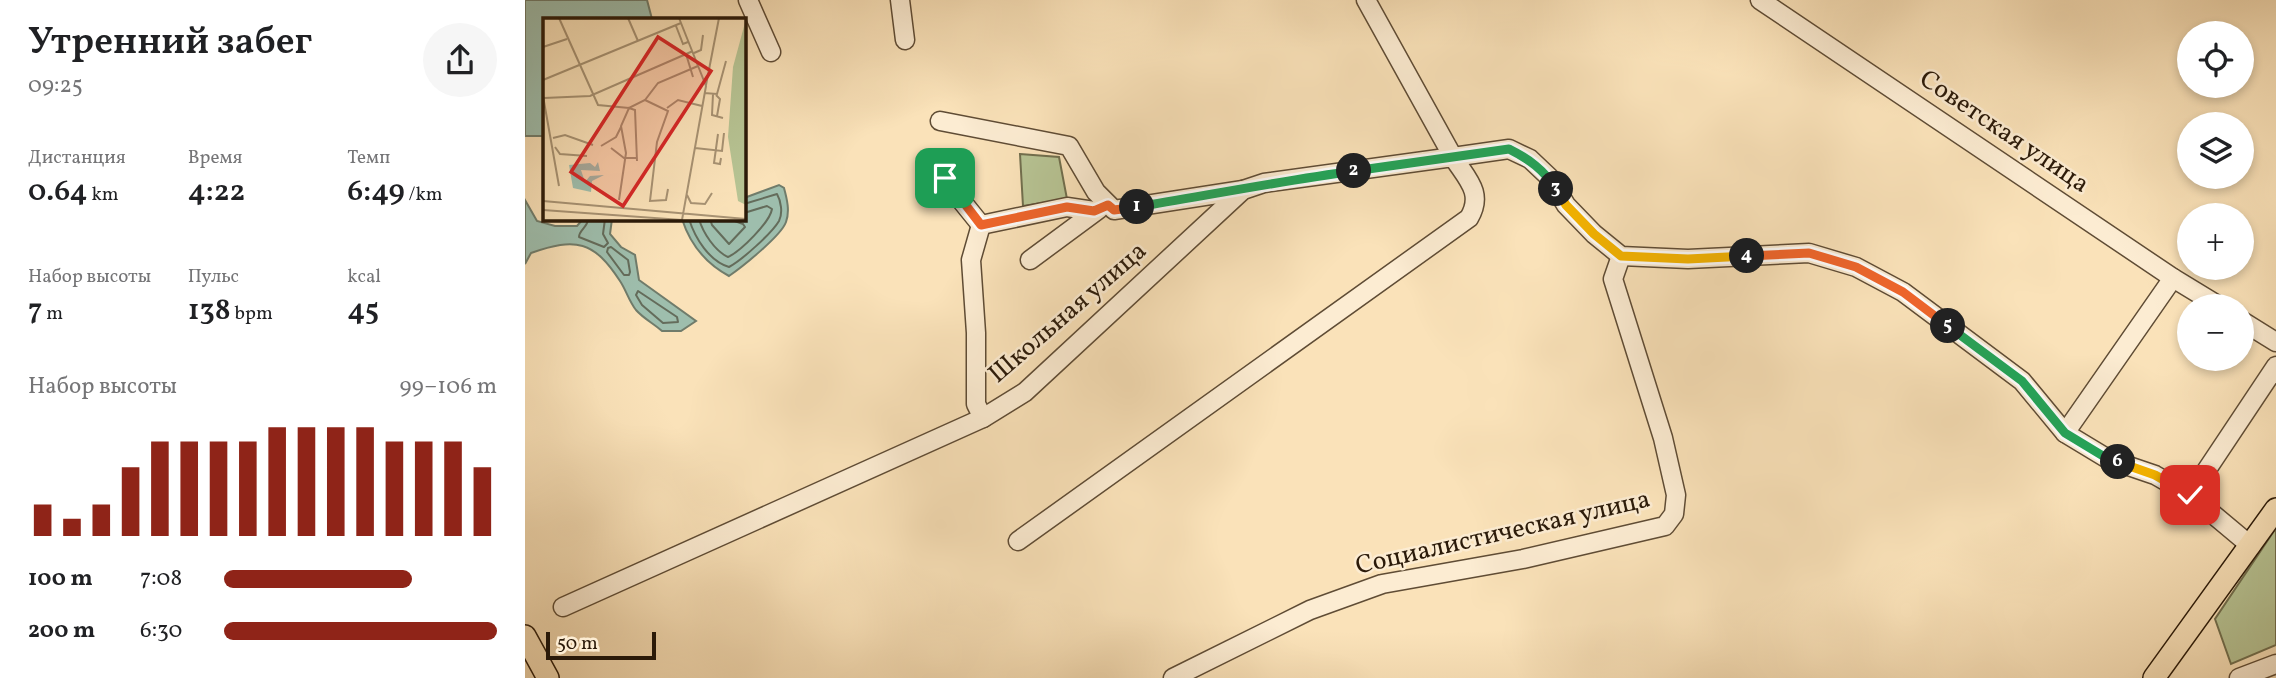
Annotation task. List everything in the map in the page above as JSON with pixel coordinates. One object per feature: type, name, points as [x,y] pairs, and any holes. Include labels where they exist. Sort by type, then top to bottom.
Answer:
[{"type":"main road","points":[[2154,678],[2276,509]]},
{"type":"main road","points":[[525,636],[548,678]]},
{"type":"street","points":[[748,0],[771,52]]},
{"type":"street","points":[[899,0],[905,40]]},
{"type":"street","points":[[1018,541],[1469,218],[1475,208],[1476,196],[1366,0]]},
{"type":"street","name":"Советская улица","points":[[1760,0],[2199,294]]},
{"type":"street","points":[[940,121],[1069,146],[1096,192],[1101,208]]},
{"type":"street","name":"Школьная улица","points":[[563,607],[983,418],[1025,392],[1243,190],[1264,183],[1509,149],[1530,159],[1549,177],[1566,205],[1594,234],[1621,256]]},
{"type":"street","points":[[928,169],[935,168],[945,178],[981,225]]},
{"type":"street","points":[[981,225],[1067,207],[1114,210],[1243,190]]},
{"type":"street","points":[[1030,260],[1101,208]]},
{"type":"street","points":[[981,225],[971,260],[977,404],[983,418]]},
{"type":"street","points":[[1621,256],[1688,259],[1809,253],[1856,267],[1903,292],[2022,381],[2065,433],[2108,459],[2155,475],[2190,495],[2251,545]]},
{"type":"street","name":"Социалистическая улица","points":[[1173,678],[1310,610],[1382,584],[1523,559],[1665,526],[1674,514],[1677,495],[1663,438],[1613,279],[1621,256]]},
{"type":"street","points":[[2065,433],[2173,278]]},
{"type":"street","points":[[2254,328],[2276,342]]},
{"type":"street","points":[[2190,495],[2276,366]]},
{"type":"street","points":[[2239,678],[2276,664]]},
{"type":"green space","points":[[1020,154],[1059,157],[1067,199],[1023,206]]},
{"type":"green space","points":[[2276,528],[2276,645],[2231,664],[2215,619]]},
{"type":"water","points":[[525,0],[647,0],[652,18],[543,18],[543,136],[525,136]]},
{"type":"water","points":[[779,185],[785,192],[787,218],[783,228],[769,243],[729,276],[706,259],[694,245],[682,220],[745,220],[745,198]]},
{"type":"water","points":[[525,200],[537,221],[555,226],[577,226],[582,220],[612,220],[610,234],[621,247],[635,255],[639,280],[696,321],[681,331],[662,331],[636,310],[611,268],[592,250],[583,246],[572,244],[547,248],[531,253],[525,264]]},
{"type":"route","points":[[945,178],[981,225],[1013,216],[1067,207],[1094,211],[1108,205],[1114,210],[1243,190],[1264,183],[1509,149],[1530,159],[1549,177],[1566,205],[1594,234],[1621,256],[1688,259],[1809,253],[1856,267],[1903,292],[2022,381],[2065,433],[2108,459],[2155,475],[2190,495]]}]
